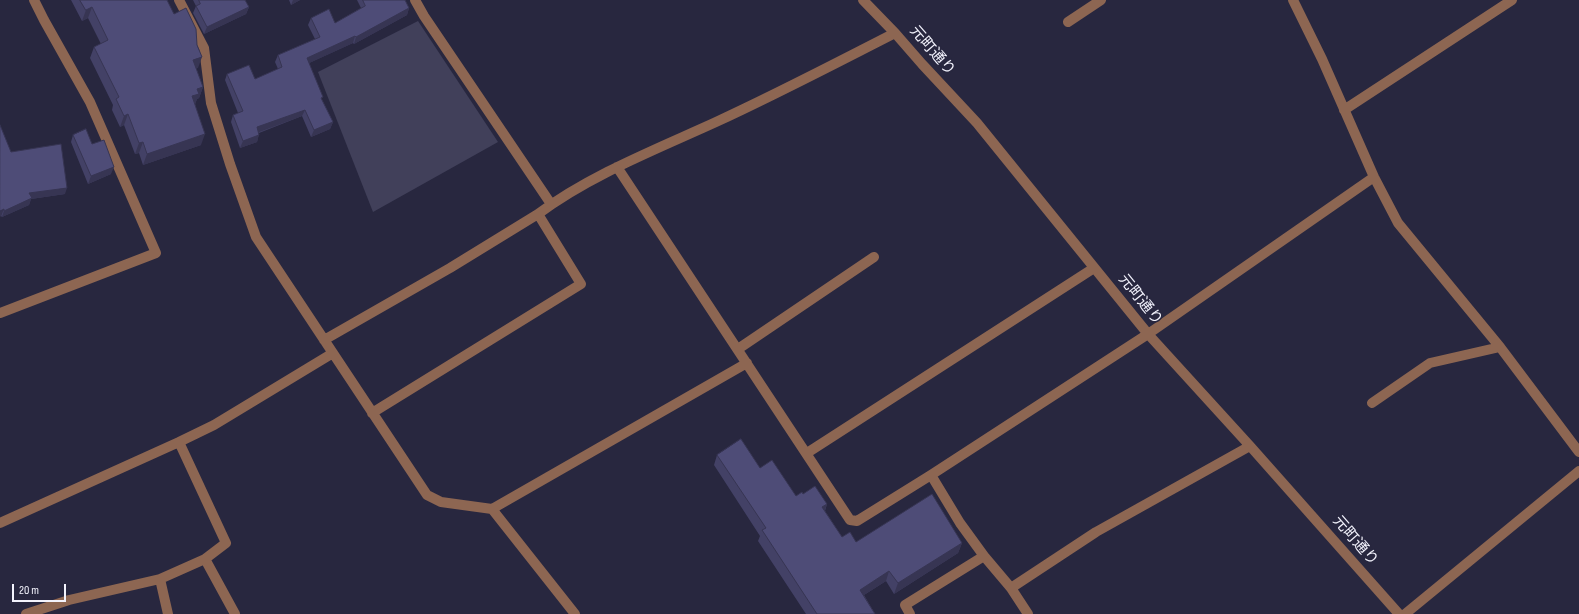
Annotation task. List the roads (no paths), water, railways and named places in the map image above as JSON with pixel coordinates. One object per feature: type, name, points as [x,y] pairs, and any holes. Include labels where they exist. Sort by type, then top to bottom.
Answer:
[{"type":"street","points":[[0,313],[156,253],[90,102],[34,0]]},
{"type":"street","points":[[179,0],[204,48],[211,104],[230,164],[256,237],[426,495],[441,502],[492,509],[747,363]]},
{"type":"street","points":[[414,0],[551,204]]},
{"type":"street","name":"元町通り","points":[[863,0],[896,32],[922,64],[977,123],[1148,334],[1399,614]]},
{"type":"street","points":[[1068,22],[1101,0]]},
{"type":"street","points":[[1292,0],[1322,59],[1374,177],[1398,223],[1500,347],[1579,452]]},
{"type":"street","points":[[1344,110],[1512,0]]},
{"type":"street","points":[[324,340],[450,268],[538,214],[551,204],[617,167],[774,95],[896,32]]},
{"type":"street","points":[[617,167],[850,520],[857,521],[1148,334],[1374,177]]},
{"type":"street","points":[[372,413],[581,284],[538,214]]},
{"type":"street","points":[[738,349],[874,257]]},
{"type":"street","points":[[807,453],[1094,268]]},
{"type":"street","points":[[1372,403],[1430,363],[1500,347]]},
{"type":"street","points":[[0,524],[214,425],[333,353]]},
{"type":"street","points":[[26,614],[69,600],[160,579],[205,559],[226,543],[179,442]]},
{"type":"street","points":[[1011,588],[1096,532],[1250,446]]},
{"type":"street","points":[[1405,614],[1579,471]]},
{"type":"street","points":[[930,475],[960,523],[984,556],[1011,588],[1028,614]]},
{"type":"street","points":[[492,509],[575,614]]},
{"type":"street","points":[[910,614],[905,605],[984,556]]},
{"type":"street","points":[[205,559],[235,614]]},
{"type":"street","points":[[160,579],[168,614]]}]
